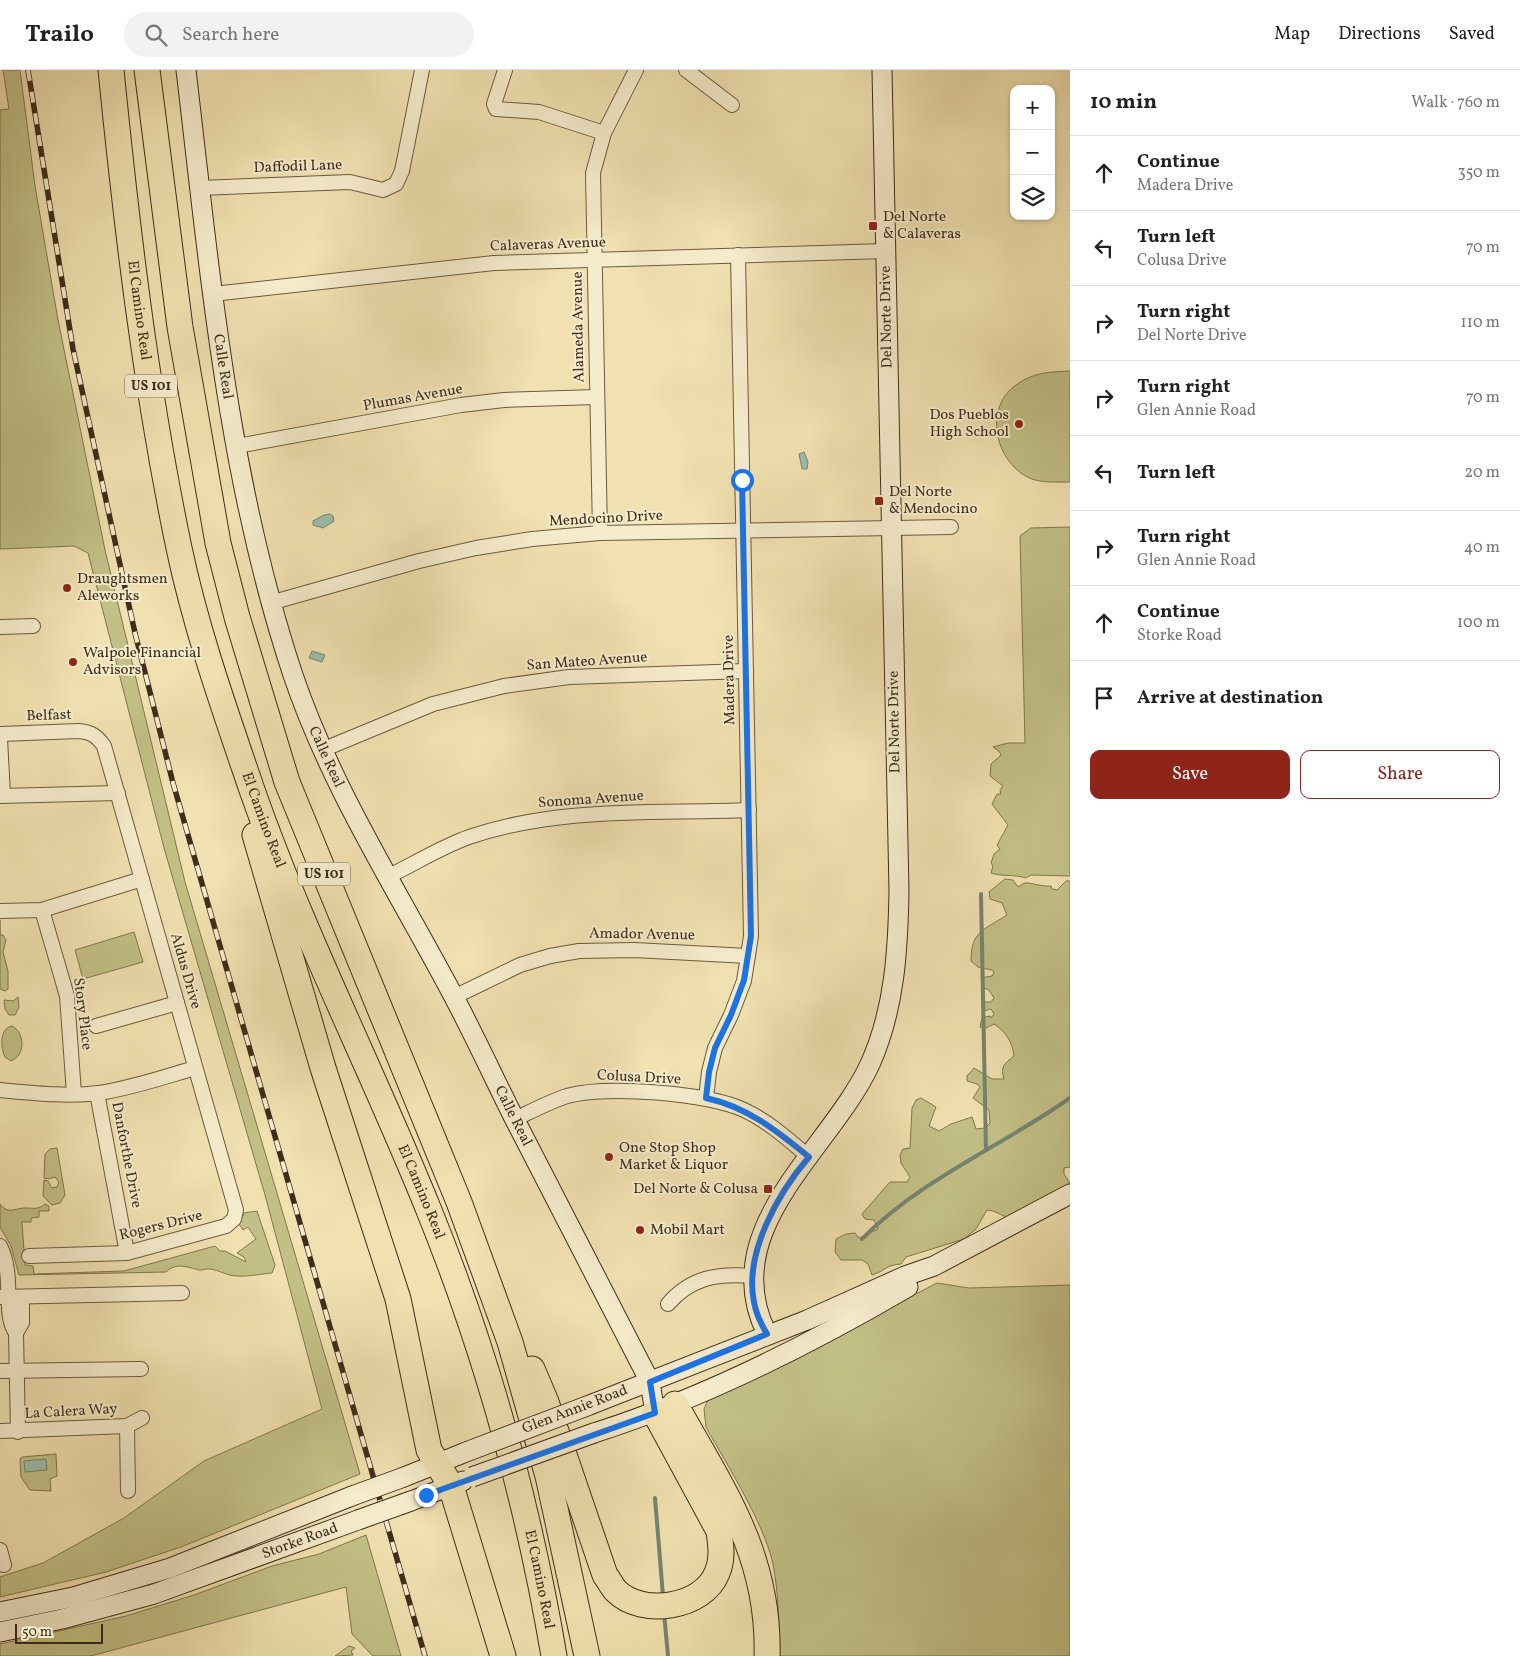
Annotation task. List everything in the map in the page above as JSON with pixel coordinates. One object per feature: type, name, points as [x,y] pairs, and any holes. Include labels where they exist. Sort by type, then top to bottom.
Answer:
[{"type":"highway","name":"El Camino Real","points":[[111,70],[129,241],[141,332],[179,549],[200,630],[220,697],[253,793],[333,992],[428,1208],[462,1298],[501,1418],[520,1489],[540,1572],[554,1656]]},
{"type":"highway","name":"El Camino Real","points":[[147,70],[180,327],[218,543],[237,617],[287,782],[459,1202],[510,1342],[529,1405],[563,1538],[587,1656]]},
{"type":"highway","points":[[220,697],[243,797],[323,1068],[398,1298],[429,1450],[436,1464],[461,1481],[503,1656]]},
{"type":"highway","points":[[459,1202],[546,1402],[605,1575],[616,1592],[630,1600],[649,1605],[666,1606],[692,1598],[706,1588],[717,1574],[722,1552],[719,1531],[665,1408]]},
{"type":"highway","points":[[665,1408],[734,1509],[756,1561],[765,1599],[768,1631],[767,1656]]},
{"type":"street","name":"Calle Real","points":[[186,70],[223,370],[256,546],[270,603],[293,676],[322,750],[358,825],[454,997],[650,1382]]},
{"type":"street","name":"Daffodil Lane","points":[[200,188],[350,182],[376,190],[390,189],[396,184],[402,171],[422,70]]},
{"type":"street","points":[[505,70],[494,104],[496,109],[539,112],[604,134]]},
{"type":"street","name":"Alameda Avenue","points":[[600,533],[593,173],[604,134],[636,70]]},
{"type":"street","points":[[686,70],[732,105]]},
{"type":"street","name":"Del Norte Drive","points":[[767,1334],[758,1316],[754,1301],[753,1276],[759,1245],[770,1217],[784,1190],[853,1096],[872,1061],[885,1019],[896,966],[899,890],[882,70]]},
{"type":"street","name":"Calaveras Avenue","points":[[213,294],[494,262],[886,251]]},
{"type":"street","name":"Madera Drive","points":[[706,1098],[712,1059],[741,991],[748,956],[751,910],[738,255]]},
{"type":"street","name":"Plumas Avenue","points":[[237,446],[460,406],[504,400],[596,397]]},
{"type":"street","name":"Mendocino Drive","points":[[270,603],[382,570],[476,548],[532,539],[600,533],[951,527]]},
{"type":"street","points":[[0,627],[33,626]]},
{"type":"street","name":"San Mateo Avenue","points":[[322,750],[434,704],[504,686],[569,677],[746,671]]},
{"type":"street","name":"Belfast","points":[[0,736],[79,731],[89,732],[97,736]]},
{"type":"street","points":[[0,736],[1,795],[118,793]]},
{"type":"street","name":"Aldus Drive","points":[[97,736],[104,746],[118,793],[236,1208],[235,1216]]},
{"type":"street","name":"Sonoma Avenue","points":[[387,877],[468,838],[522,822],[584,814],[749,810]]},
{"type":"street","points":[[0,911],[42,910],[142,880]]},
{"type":"street","name":"Story Place","points":[[42,910],[67,996],[74,1094]]},
{"type":"street","name":"Amador Avenue","points":[[454,997],[520,965],[550,956],[580,951],[634,950],[748,956]]},
{"type":"street","points":[[96,1026],[177,1003]]},
{"type":"street","points":[[0,1090],[40,1094],[97,1093],[121,1089],[196,1068]]},
{"type":"street","name":"Colusa Drive","points":[[515,1119],[552,1102],[586,1092],[629,1091],[706,1098],[744,1110],[764,1121],[809,1157]]},
{"type":"street","name":"Danforthe Drive","points":[[97,1093],[127,1253]]},
{"type":"street","name":"Glen Annie Road","points":[[466,1452],[650,1382],[821,1314],[905,1276],[934,1266],[1070,1194]]},
{"type":"street","name":"Rogers Drive","points":[[29,1256],[127,1253],[226,1226],[235,1216]]},
{"type":"street","points":[[0,1246],[8,1268],[10,1324],[16,1333],[18,1432]]},
{"type":"street","name":"Glen Annie Road","points":[[594,1433],[665,1408],[830,1330],[909,1286],[934,1266]]},
{"type":"street","points":[[668,1304],[685,1286],[694,1282],[714,1277],[753,1276]]},
{"type":"street","points":[[10,1297],[182,1293]]},
{"type":"street","points":[[0,1371],[141,1369]]},
{"type":"street","points":[[650,1382],[665,1408]]},
{"type":"street","name":"La Calera Way","points":[[0,1431],[18,1432],[127,1426],[142,1418]]},
{"type":"street","points":[[127,1426],[128,1491]]},
{"type":"street","name":"Storke Road","points":[[0,1632],[62,1619],[154,1594],[594,1433]]},
{"type":"street","name":"Storke Road","points":[[0,1612],[80,1595],[170,1568],[466,1452]]},
{"type":"street","points":[[0,1550],[4,1565]]},
{"type":"shaded area","points":[[3,70],[20,70],[35,186],[58,320],[105,550],[185,882],[360,1474],[181,1547],[106,1572],[0,1597],[0,1577],[43,1563],[124,1518],[204,1461],[322,1409],[265,1195],[164,848],[88,553],[74,546],[0,549],[0,110],[9,109]]},
{"type":"shaded area","points":[[1070,371],[1070,482],[1046,482],[1032,479],[1020,472],[1010,462],[1002,449],[998,436],[999,408],[1005,395],[1029,377]]},
{"type":"shaded area","points":[[804,452],[808,462],[807,469],[802,469],[799,454]]},
{"type":"shaded area","points":[[330,514],[333,516],[334,521],[323,528],[313,525],[313,521]]},
{"type":"shaded area","points":[[1070,527],[1070,876],[1031,875],[1026,878],[995,874],[991,873],[993,866],[991,863],[994,854],[1000,849],[997,845],[1008,825],[992,804],[997,794],[1001,794],[1000,790],[1003,786],[990,776],[991,764],[1001,755],[993,747],[1008,743],[1025,743],[1020,536],[1031,528]]},
{"type":"shaded area","points":[[312,651],[325,655],[322,662],[309,658]]},
{"type":"shaded area","points":[[1005,879],[1013,880],[1018,887],[1027,883],[1051,886],[1052,889],[1057,890],[1066,881],[1070,881],[1070,1167],[1064,1168],[1064,1174],[1070,1183],[1068,1187],[1009,1217],[987,1210],[976,1229],[964,1239],[906,1257],[901,1264],[872,1275],[868,1264],[862,1260],[841,1260],[835,1252],[836,1239],[846,1234],[855,1233],[859,1238],[878,1229],[874,1220],[865,1219],[862,1214],[890,1182],[907,1182],[910,1177],[901,1163],[900,1155],[903,1149],[910,1148],[912,1108],[916,1100],[921,1098],[936,1107],[929,1126],[939,1131],[951,1124],[972,1117],[976,1129],[985,1128],[990,1123],[989,1110],[973,1098],[980,1087],[967,1081],[967,1076],[974,1068],[992,1079],[1004,1079],[1002,1071],[1004,1066],[1014,1056],[1010,1041],[998,1027],[994,1024],[984,1029],[980,1027],[982,1018],[990,1016],[991,1018],[994,1014],[991,1009],[984,1011],[982,1008],[984,1002],[991,1002],[994,998],[989,990],[984,988],[981,978],[992,976],[994,973],[992,970],[978,967],[971,961],[973,943],[976,937],[980,932],[1007,915],[1002,903],[990,899],[989,892]]},
{"type":"shaded area","points":[[134,932],[143,962],[83,979],[75,950]]},
{"type":"shaded area","points":[[0,935],[3,935],[6,940],[3,952],[8,971],[8,989],[5,991],[0,989]]},
{"type":"shaded area","points":[[18,997],[19,1007],[15,1015],[9,1015],[5,1009],[4,1000],[13,1001]]},
{"type":"shaded area","points":[[12,1026],[19,1034],[22,1044],[19,1054],[11,1061],[5,1057],[2,1039],[5,1030]]},
{"type":"shaded area","points":[[57,1148],[65,1195],[60,1203],[52,1205],[43,1196],[44,1180],[48,1181],[52,1188],[57,1187],[59,1182],[55,1177],[44,1178],[45,1154],[50,1149]]},
{"type":"shaded area","points":[[0,1204],[9,1210],[38,1208],[45,1204],[49,1206],[49,1211],[39,1211],[39,1217],[31,1218],[31,1222],[22,1222],[25,1265],[33,1266],[34,1274],[124,1271],[215,1246],[220,1251],[225,1251],[246,1262],[244,1257],[237,1253],[256,1239],[248,1227],[243,1230],[239,1224],[244,1213],[257,1211],[275,1265],[272,1273],[245,1276],[182,1266],[174,1267],[166,1272],[19,1275],[11,1246],[0,1227]]},
{"type":"shaded area","points":[[937,1283],[969,1288],[1070,1285],[1070,1656],[779,1656],[779,1621],[773,1564],[762,1531],[744,1494],[706,1427],[704,1409],[708,1400],[715,1394],[755,1377]]},
{"type":"shaded area","points":[[56,1454],[57,1476],[50,1479],[51,1491],[30,1490],[21,1477],[20,1459],[22,1457]]},
{"type":"shaded area","points":[[46,1459],[47,1470],[25,1472],[24,1461]]},
{"type":"shaded area","points":[[366,1535],[401,1656],[373,1656],[352,1634],[346,1587],[91,1656],[0,1656],[0,1644],[126,1616],[194,1595],[272,1566],[319,1554]]},
{"type":"shaded area","points":[[349,1646],[355,1648],[351,1651],[353,1655],[335,1656]]},
{"type":"waterway","points":[[981,894],[986,1150]]},
{"type":"waterway","points":[[862,1239],[910,1198],[1070,1098]]},
{"type":"waterway","points":[[655,1498],[663,1596]]},
{"type":"waterway","points":[[664,1613],[668,1656]]},
{"type":"railway","points":[[28,70],[73,349],[135,633],[173,783],[425,1656]]},
{"type":"place","name":"Del Norte & Calaveras","points":[[873,226]]},
{"type":"place","name":"Dos Pueblos High School","points":[[1019,424]]},
{"type":"place","name":"Del Norte & Mendocino","points":[[879,501]]},
{"type":"place","name":"Draughtsmen Aleworks","points":[[67,588]]},
{"type":"place","name":"Walpole Financial Advisors","points":[[73,662]]},
{"type":"place","name":"One Stop Shop Market & Liquor","points":[[609,1157]]},
{"type":"place","name":"Del Norte & Colusa","points":[[768,1189]]},
{"type":"place","name":"Mobil Mart","points":[[640,1230]]},
{"type":"route","points":[[426,1495],[594,1433],[655,1413],[650,1382],[767,1334],[758,1316],[752,1288],[759,1245],[770,1217],[784,1190],[809,1157],[764,1121],[744,1110],[706,1098],[709,1072],[715,1048],[731,1015],[744,980],[751,936],[742,480]]}]
